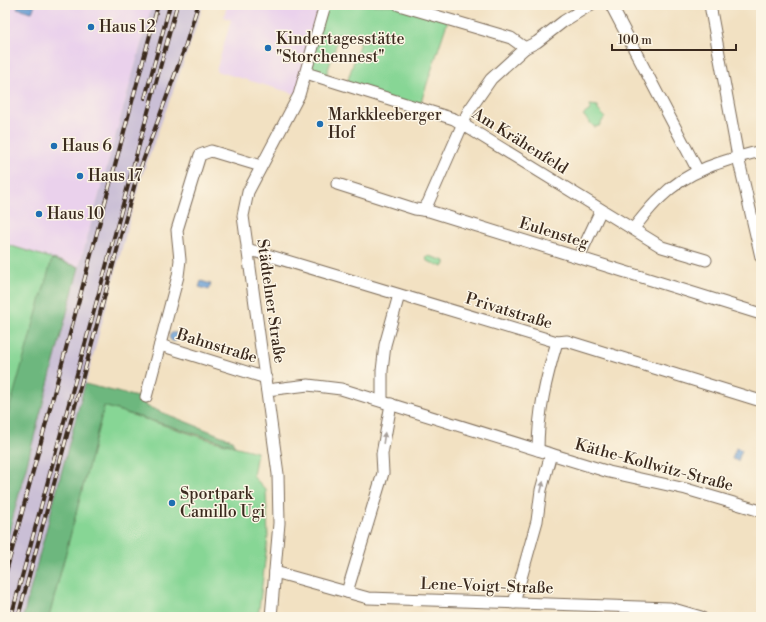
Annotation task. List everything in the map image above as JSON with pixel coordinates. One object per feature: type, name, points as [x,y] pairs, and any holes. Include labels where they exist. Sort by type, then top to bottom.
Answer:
[{"type":"street","name":"Städtelner Straße","points":[[271,617],[279,523],[278,474],[243,216],[248,192],[295,104],[306,73],[325,5]]},
{"type":"street","points":[[399,5],[511,38],[525,48]]},
{"type":"street","points":[[423,210],[428,203],[436,182],[474,102],[491,79],[525,48],[537,42],[564,21],[590,5]]},
{"type":"street","points":[[611,5],[698,171]]},
{"type":"street","points":[[710,5],[738,157],[761,257]]},
{"type":"street","name":"Am Krähenfeld","points":[[306,73],[454,119],[601,210],[634,228],[662,247],[706,260]]},
{"type":"street","name":"Bahnstraße","points":[[146,397],[178,276],[180,260],[177,230],[200,155],[211,150],[261,166]]},
{"type":"street","points":[[634,228],[660,198],[676,184],[698,171],[727,159],[761,151]]},
{"type":"street","name":"Eulensteg","points":[[337,184],[761,314]]},
{"type":"street","points":[[579,258],[601,210]]},
{"type":"street","name":"Privatstraße","points":[[247,249],[557,342],[564,341],[761,401]]},
{"type":"street","points":[[347,592],[383,473],[386,403],[382,371],[385,345],[399,295]]},
{"type":"street","points":[[538,450],[542,398],[557,342]]},
{"type":"street","name":"Bahnstraße","points":[[160,345],[266,378]]},
{"type":"street","name":"Käthe-Kollwitz-Straße","points":[[267,390],[308,385],[323,386],[386,403],[609,472],[686,489],[761,512]]},
{"type":"street","points":[[514,603],[537,521],[541,490],[551,454]]},
{"type":"street","name":"Lene-Voigt-Straße","points":[[275,572],[368,598],[670,608],[701,617]]},
{"type":"shaded area","points":[[5,5],[152,5],[79,267],[5,244]]},
{"type":"shaded area","points":[[152,5],[203,5],[140,181],[23,617],[5,617],[5,547],[79,267]]},
{"type":"shaded area","name":"Kindertagesstätte \"Storchennest\"","points":[[227,5],[308,5],[324,9],[299,95],[216,71],[231,20],[224,17]]},
{"type":"green space","points":[[325,5],[399,5],[448,20],[419,108],[346,86],[360,42],[339,36],[325,79],[306,73]]},
{"type":"green space","points":[[590,105],[598,106],[598,110],[605,117],[599,126],[594,127],[583,115],[590,110]]},
{"type":"green space","points":[[5,244],[79,267],[5,511]]},
{"type":"green space","points":[[429,256],[445,261],[445,264],[443,267],[427,261],[426,258]]},
{"type":"green space","points":[[52,259],[79,267],[5,547],[5,424]]},
{"type":"green space","points":[[85,384],[141,398],[146,406],[232,440],[235,446],[104,406],[49,617],[23,617]]},
{"type":"green space","name":"Sportpark Camillo Ugi","points":[[104,406],[210,440],[257,452],[253,476],[266,490],[268,537],[258,617],[49,617]]},
{"type":"water","points":[[18,5],[35,5],[32,12],[17,8]]},
{"type":"water","points":[[201,281],[211,284],[209,290],[199,287]]},
{"type":"water","points":[[174,332],[179,337],[174,342],[169,337]]},
{"type":"water","points":[[736,448],[742,450],[738,461],[732,459]]},
{"type":"railway","points":[[5,576],[158,5]]},
{"type":"railway","points":[[145,98],[170,5]]},
{"type":"railway","points":[[11,617],[177,5]]},
{"type":"railway","points":[[18,617],[136,180],[184,50],[198,5]]},
{"type":"place","name":"Haus 12","points":[[91,27]]},
{"type":"place","name":"Kindertagesstätte \"Storchennest\"","points":[[268,48]]},
{"type":"place","name":"Markkleeberger Hof","points":[[320,124]]},
{"type":"place","name":"Haus 6","points":[[54,146]]},
{"type":"place","name":"Haus 17","points":[[80,176]]},
{"type":"place","name":"Haus 10","points":[[39,214]]},
{"type":"place","name":"Sportpark Camillo Ugi","points":[[172,503]]}]
